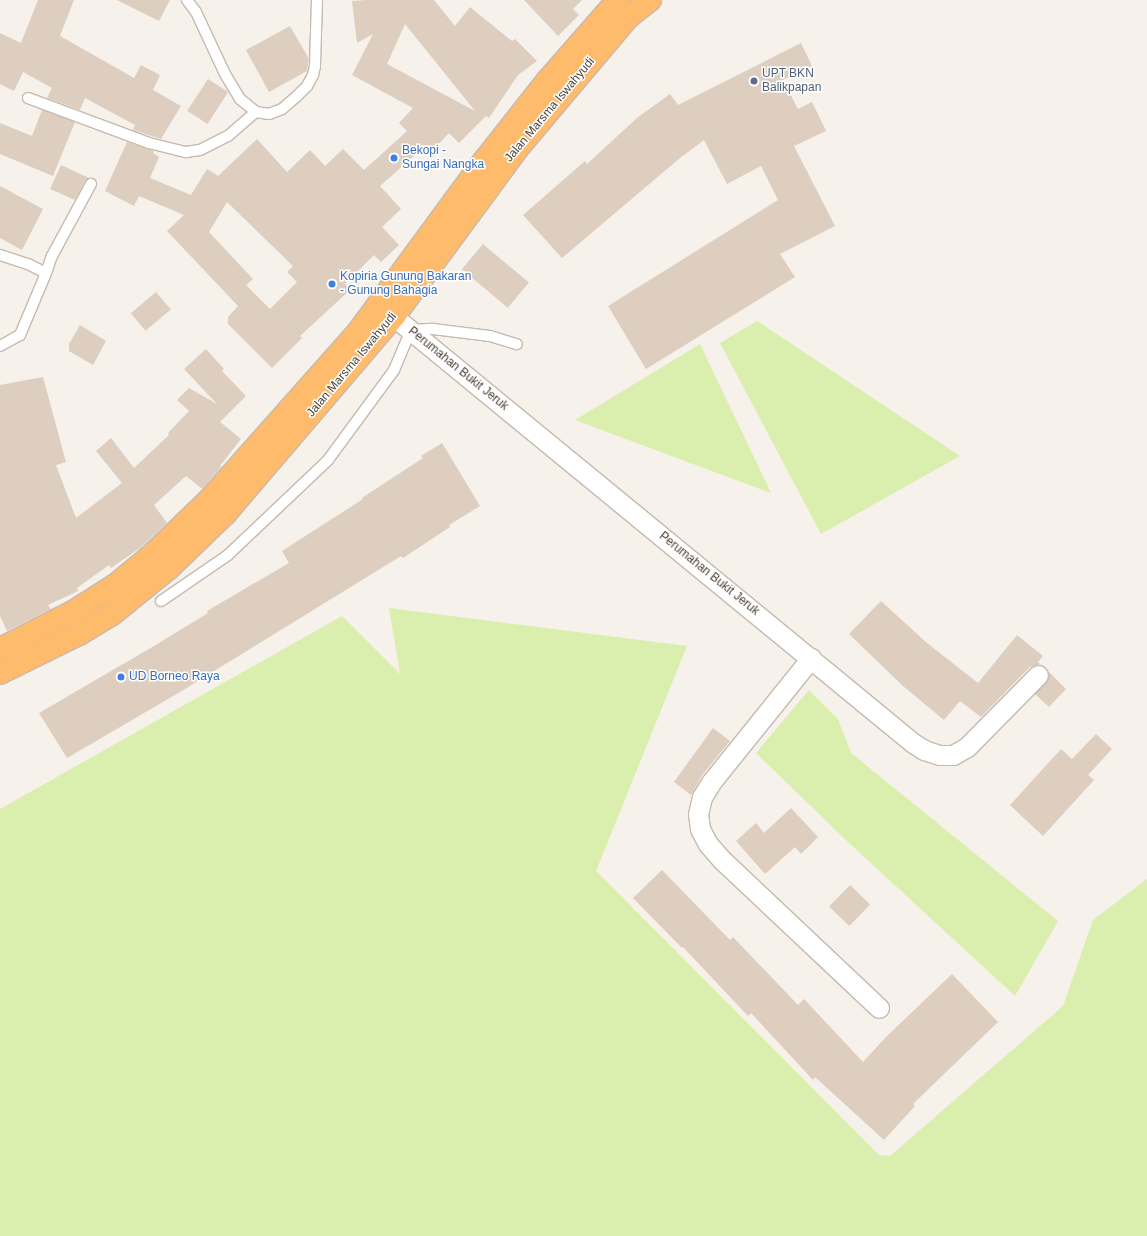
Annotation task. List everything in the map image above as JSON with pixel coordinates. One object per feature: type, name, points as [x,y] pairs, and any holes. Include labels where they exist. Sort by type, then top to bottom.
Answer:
[{"type":"highway","name":"Jalan Marsma Iswahyudi","points":[[0,649],[96,598],[117,584],[153,554],[209,500],[281,417],[359,331],[387,311],[489,155],[548,80],[618,0]]},
{"type":"highway","name":"Jalan Marsma Iswahyudi","points":[[0,673],[79,634],[111,615],[169,568],[224,514],[517,149],[628,18],[650,0]]},
{"type":"street","name":"Perumahan Bukit Jeruk","points":[[387,311],[913,743],[924,750],[939,755],[953,755],[967,747],[1038,675]]},
{"type":"street","points":[[811,658],[712,781],[701,802],[698,814],[700,829],[708,844],[721,859],[879,1008]]},
{"type":"lane","points":[[187,0],[196,12],[229,80],[240,99],[256,112],[269,114],[282,109],[296,97],[307,86],[313,75],[315,66],[317,0]]},
{"type":"lane","points":[[28,98],[149,143],[186,152],[200,150],[228,136],[256,112]]},
{"type":"lane","points":[[0,346],[20,335],[52,256],[92,184]]},
{"type":"lane","points":[[0,255],[28,264],[46,273]]},
{"type":"lane","points":[[161,601],[228,555],[328,460],[394,370],[411,330],[433,329],[490,336],[517,344]]},
{"type":"green space","points":[[757,321],[960,456],[821,534],[720,343]]},
{"type":"green space","points":[[700,344],[771,493],[575,420]]},
{"type":"green space","points":[[389,608],[687,646],[596,871],[879,1155],[890,1156],[1063,1006],[1093,920],[1147,879],[1147,1236],[0,1236],[0,809],[342,616],[400,674]]},
{"type":"green space","points":[[809,690],[838,719],[851,753],[1058,921],[1015,996],[848,842],[756,753]]},
{"type":"building","points":[[38,0],[74,0],[60,36],[134,78],[141,65],[160,75],[153,90],[181,106],[161,139],[133,130],[135,125],[85,98],[80,110],[47,98],[52,88],[23,72],[14,91],[0,84],[0,33],[21,43]]},
{"type":"building","points":[[117,0],[170,0],[159,21]]},
{"type":"building","points":[[434,0],[455,26],[470,7],[512,41],[515,39],[537,61],[518,75],[489,118],[486,116],[459,143],[449,133],[430,153],[424,147],[380,186],[401,209],[382,227],[399,245],[381,262],[374,255],[345,284],[350,290],[300,336],[302,338],[272,368],[228,324],[228,317],[238,306],[167,231],[184,215],[139,196],[134,206],[105,191],[127,142],[154,151],[153,153],[159,157],[150,178],[191,195],[207,169],[218,176],[257,139],[287,172],[310,150],[325,166],[343,149],[364,170],[407,131],[399,123],[413,108],[352,75],[373,34],[357,43],[352,1]],"holes":[[[405,24],[475,111],[387,64]],[[227,202],[293,266],[287,272],[297,282],[270,309],[246,285],[253,279],[209,232]]]},
{"type":"building","points":[[524,0],[582,0],[573,9],[579,15],[558,36]]},
{"type":"building","points":[[290,26],[309,59],[307,71],[269,92],[246,50]]},
{"type":"building","points":[[801,43],[812,66],[783,80],[798,109],[812,102],[826,131],[794,146],[835,226],[780,254],[795,277],[646,369],[608,306],[778,200],[761,166],[727,184],[704,140],[680,158],[562,258],[523,215],[585,161],[587,164],[637,118],[670,94],[678,105]]},
{"type":"building","points":[[208,79],[228,92],[207,124],[187,111]]},
{"type":"building","points":[[42,110],[75,122],[53,176],[0,154],[0,123],[32,136]]},
{"type":"building","points":[[61,165],[89,178],[85,181],[75,200],[50,189]]},
{"type":"building","points":[[0,186],[43,209],[22,250],[0,238]]},
{"type":"building","points":[[483,244],[529,283],[508,308],[462,269]]},
{"type":"building","points":[[156,292],[171,310],[146,331],[131,313]]},
{"type":"building","points":[[80,325],[106,341],[93,365],[69,351],[69,344]]},
{"type":"building","points":[[206,349],[224,369],[222,371],[246,396],[220,422],[241,439],[220,466],[221,467],[202,489],[186,476],[154,505],[167,523],[140,548],[111,568],[109,565],[77,588],[78,591],[48,605],[51,609],[7,631],[0,616],[0,385],[43,377],[66,462],[56,465],[76,518],[122,483],[96,451],[111,438],[134,468],[169,435],[168,433],[189,411],[177,400],[189,388],[217,404],[184,369]]},
{"type":"building","points":[[442,443],[480,506],[449,525],[450,527],[403,558],[401,556],[180,692],[67,758],[39,713],[154,646],[208,613],[207,611],[289,563],[282,551],[363,499],[362,498],[423,458],[421,456]]},
{"type":"building","points":[[881,601],[927,643],[978,683],[1017,635],[1043,656],[1038,662],[1040,664],[1030,667],[981,717],[960,701],[944,720],[903,686],[849,634]]},
{"type":"building","points":[[1049,672],[1066,689],[1049,707],[1035,694],[1046,682]]},
{"type":"building","points":[[713,728],[730,741],[703,774],[691,795],[674,782]]},
{"type":"building","points":[[1096,734],[1112,749],[1088,775],[1094,780],[1043,836],[1010,805],[1061,749],[1072,759]]},
{"type":"building","points":[[791,808],[818,837],[801,854],[795,847],[765,874],[736,841],[756,823],[764,833]]},
{"type":"building","points":[[662,870],[730,940],[733,937],[798,1005],[804,999],[863,1062],[886,1037],[952,974],[998,1022],[913,1104],[915,1106],[884,1140],[815,1077],[813,1080],[751,1013],[748,1016],[683,947],[682,948],[633,898]]},
{"type":"building","points":[[850,885],[870,904],[849,926],[829,907]]},
{"type":"place","name":"UPT BKN Balikpapan","points":[[754,81]]},
{"type":"place","name":"Bekopi - Sungai Nangka","points":[[394,158]]},
{"type":"place","name":"Kopiria Gunung Bakaran - Gunung Bahagia","points":[[332,284]]},
{"type":"place","name":"UD Borneo Raya","points":[[121,677]]}]
